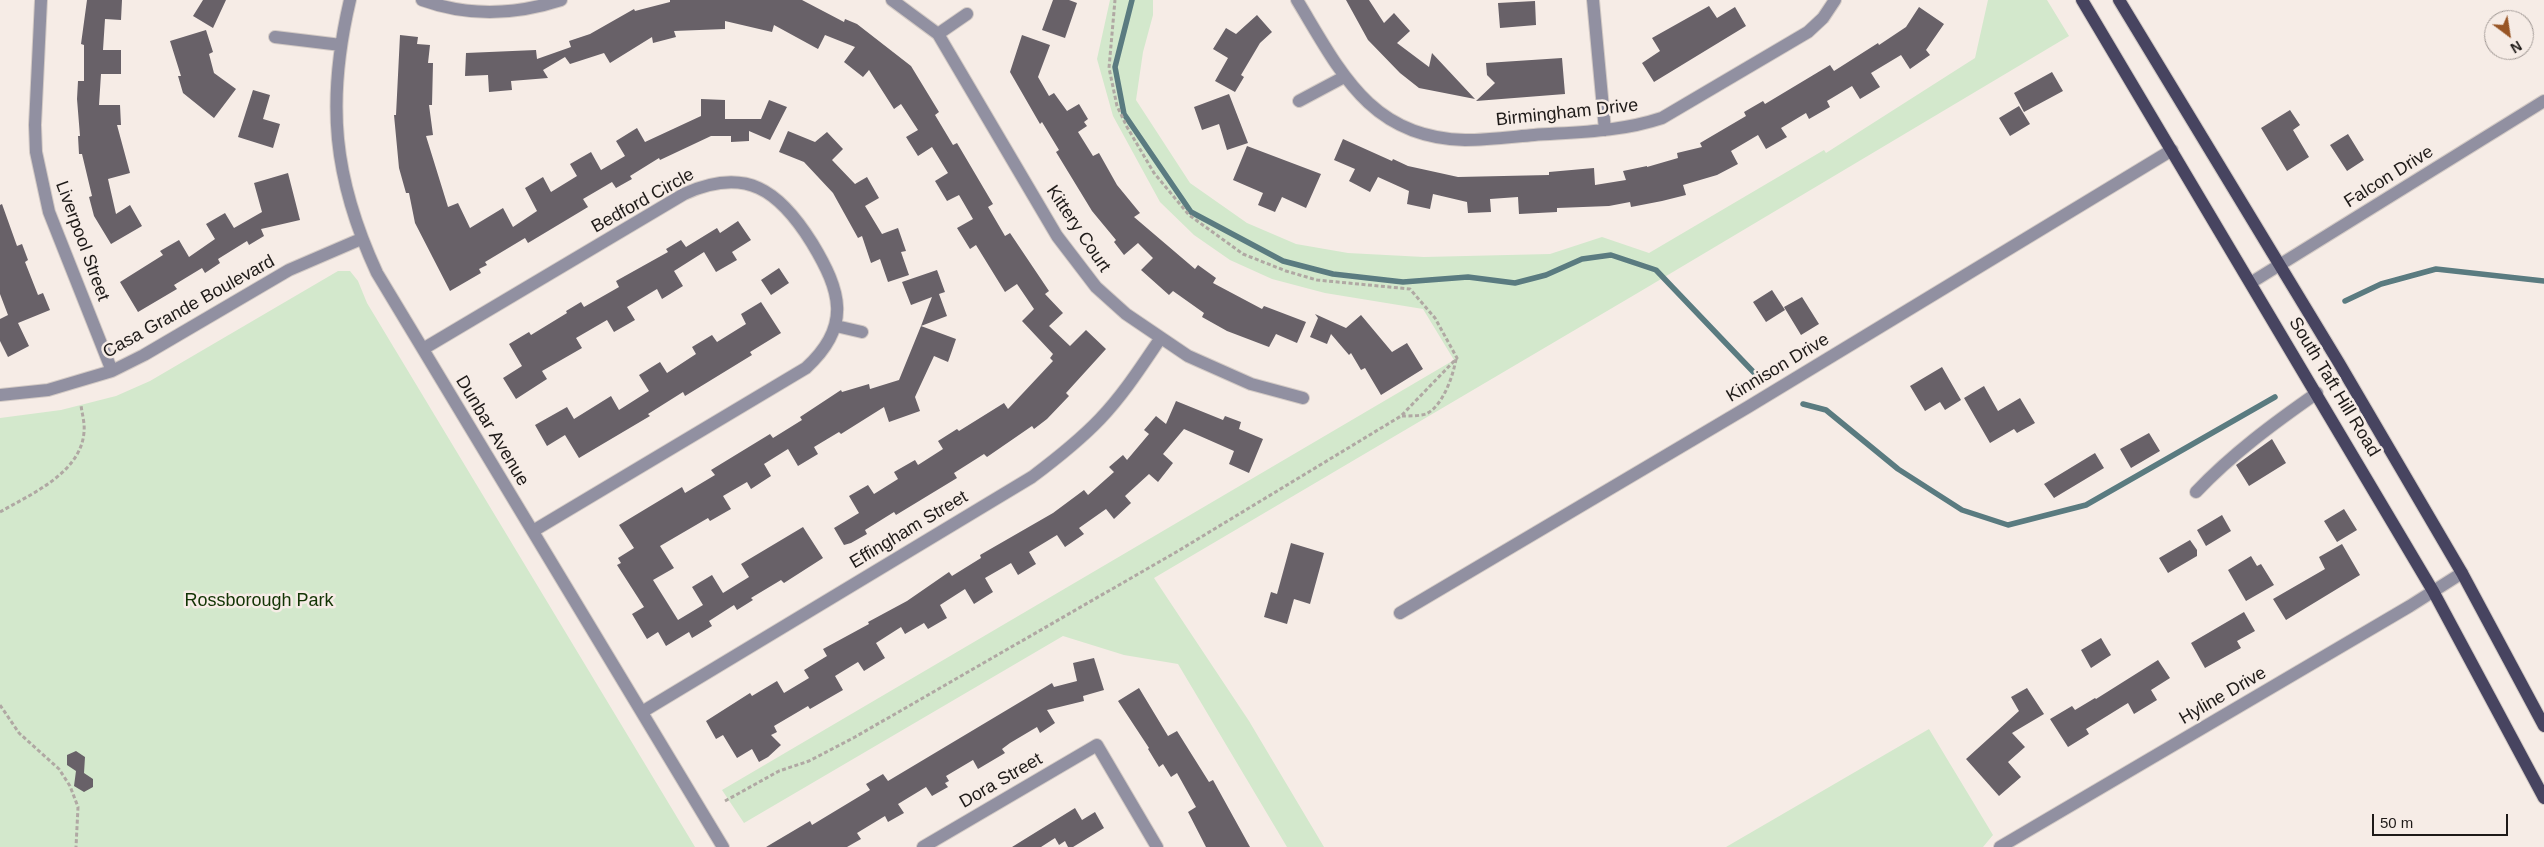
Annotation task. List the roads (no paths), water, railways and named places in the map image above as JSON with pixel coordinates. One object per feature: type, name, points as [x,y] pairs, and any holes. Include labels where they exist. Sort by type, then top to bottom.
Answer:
[{"type":"main road","name":"South Taft Hill Road","points":[[2082,0],[2252,282],[2433,591],[2544,798]]},
{"type":"main road","name":"South Taft Hill Road","points":[[2119,0],[2339,363],[2462,573],[2544,726]]},
{"type":"street","name":"Liverpool Street","points":[[41,0],[35,125],[42,187],[49,212],[112,371]]},
{"type":"street","name":"Dunbar Avenue","points":[[350,0],[340,45],[336,88],[339,154],[347,197],[361,239],[377,273],[723,847]]},
{"type":"street","points":[[422,0],[445,7],[478,13],[512,12],[539,8],[561,0]]},
{"type":"street","name":"Kittery Court","points":[[892,0],[938,34],[1069,254],[1104,294],[1126,314],[1160,339],[1212,369],[1250,384],[1303,398]]},
{"type":"street","name":"Birmingham Drive","points":[[1297,0],[1344,77],[1360,96],[1380,113],[1402,126],[1433,136],[1466,140],[1605,130],[1638,126],[1662,118],[1808,32],[1824,18],[1835,0]]},
{"type":"street","points":[[1593,0],[1605,130]]},
{"type":"street","points":[[938,34],[967,14]]},
{"type":"street","points":[[275,37],[340,45]]},
{"type":"street","points":[[1299,101],[1344,77]]},
{"type":"street","name":"Falcon Drive","points":[[2252,282],[2544,101]]},
{"type":"street","name":"Kinnison Drive","points":[[1400,613],[1740,412],[2172,150]]},
{"type":"street","name":"Bedford Circle","points":[[423,349],[684,194],[717,183],[735,182],[765,191],[783,203],[795,216],[831,276],[836,295],[836,326],[823,351],[806,368],[533,531]]},
{"type":"street","name":"Casa Grande Boulevard","points":[[0,395],[48,390],[112,371],[144,355],[289,270],[361,239]]},
{"type":"street","points":[[836,326],[862,332]]},
{"type":"street","name":"Effingham Street","points":[[642,712],[1032,476],[1067,450],[1100,419],[1124,390],[1160,339]]},
{"type":"street","points":[[2196,492],[2218,469],[2273,424],[2317,393]]},
{"type":"street","name":"Hyline Drive","points":[[2000,847],[2462,573]]},
{"type":"street","name":"Dora Street","points":[[923,847],[1097,745],[1157,847]]},
{"type":"waterway","points":[[1132,0],[1115,67],[1124,114],[1191,212],[1283,261],[1333,274],[1403,282],[1468,277],[1515,283],[1546,275],[1582,259],[1611,255],[1656,270],[1762,381]]},
{"type":"waterway","points":[[2345,301],[2381,284],[2436,269],[2544,281]]},
{"type":"waterway","points":[[1803,404],[1826,410],[1898,469],[1962,510],[2008,525],[2086,505],[2275,397]]},
{"type":"park label","name":"Rossborough Park","points":[[259,601]]}]
